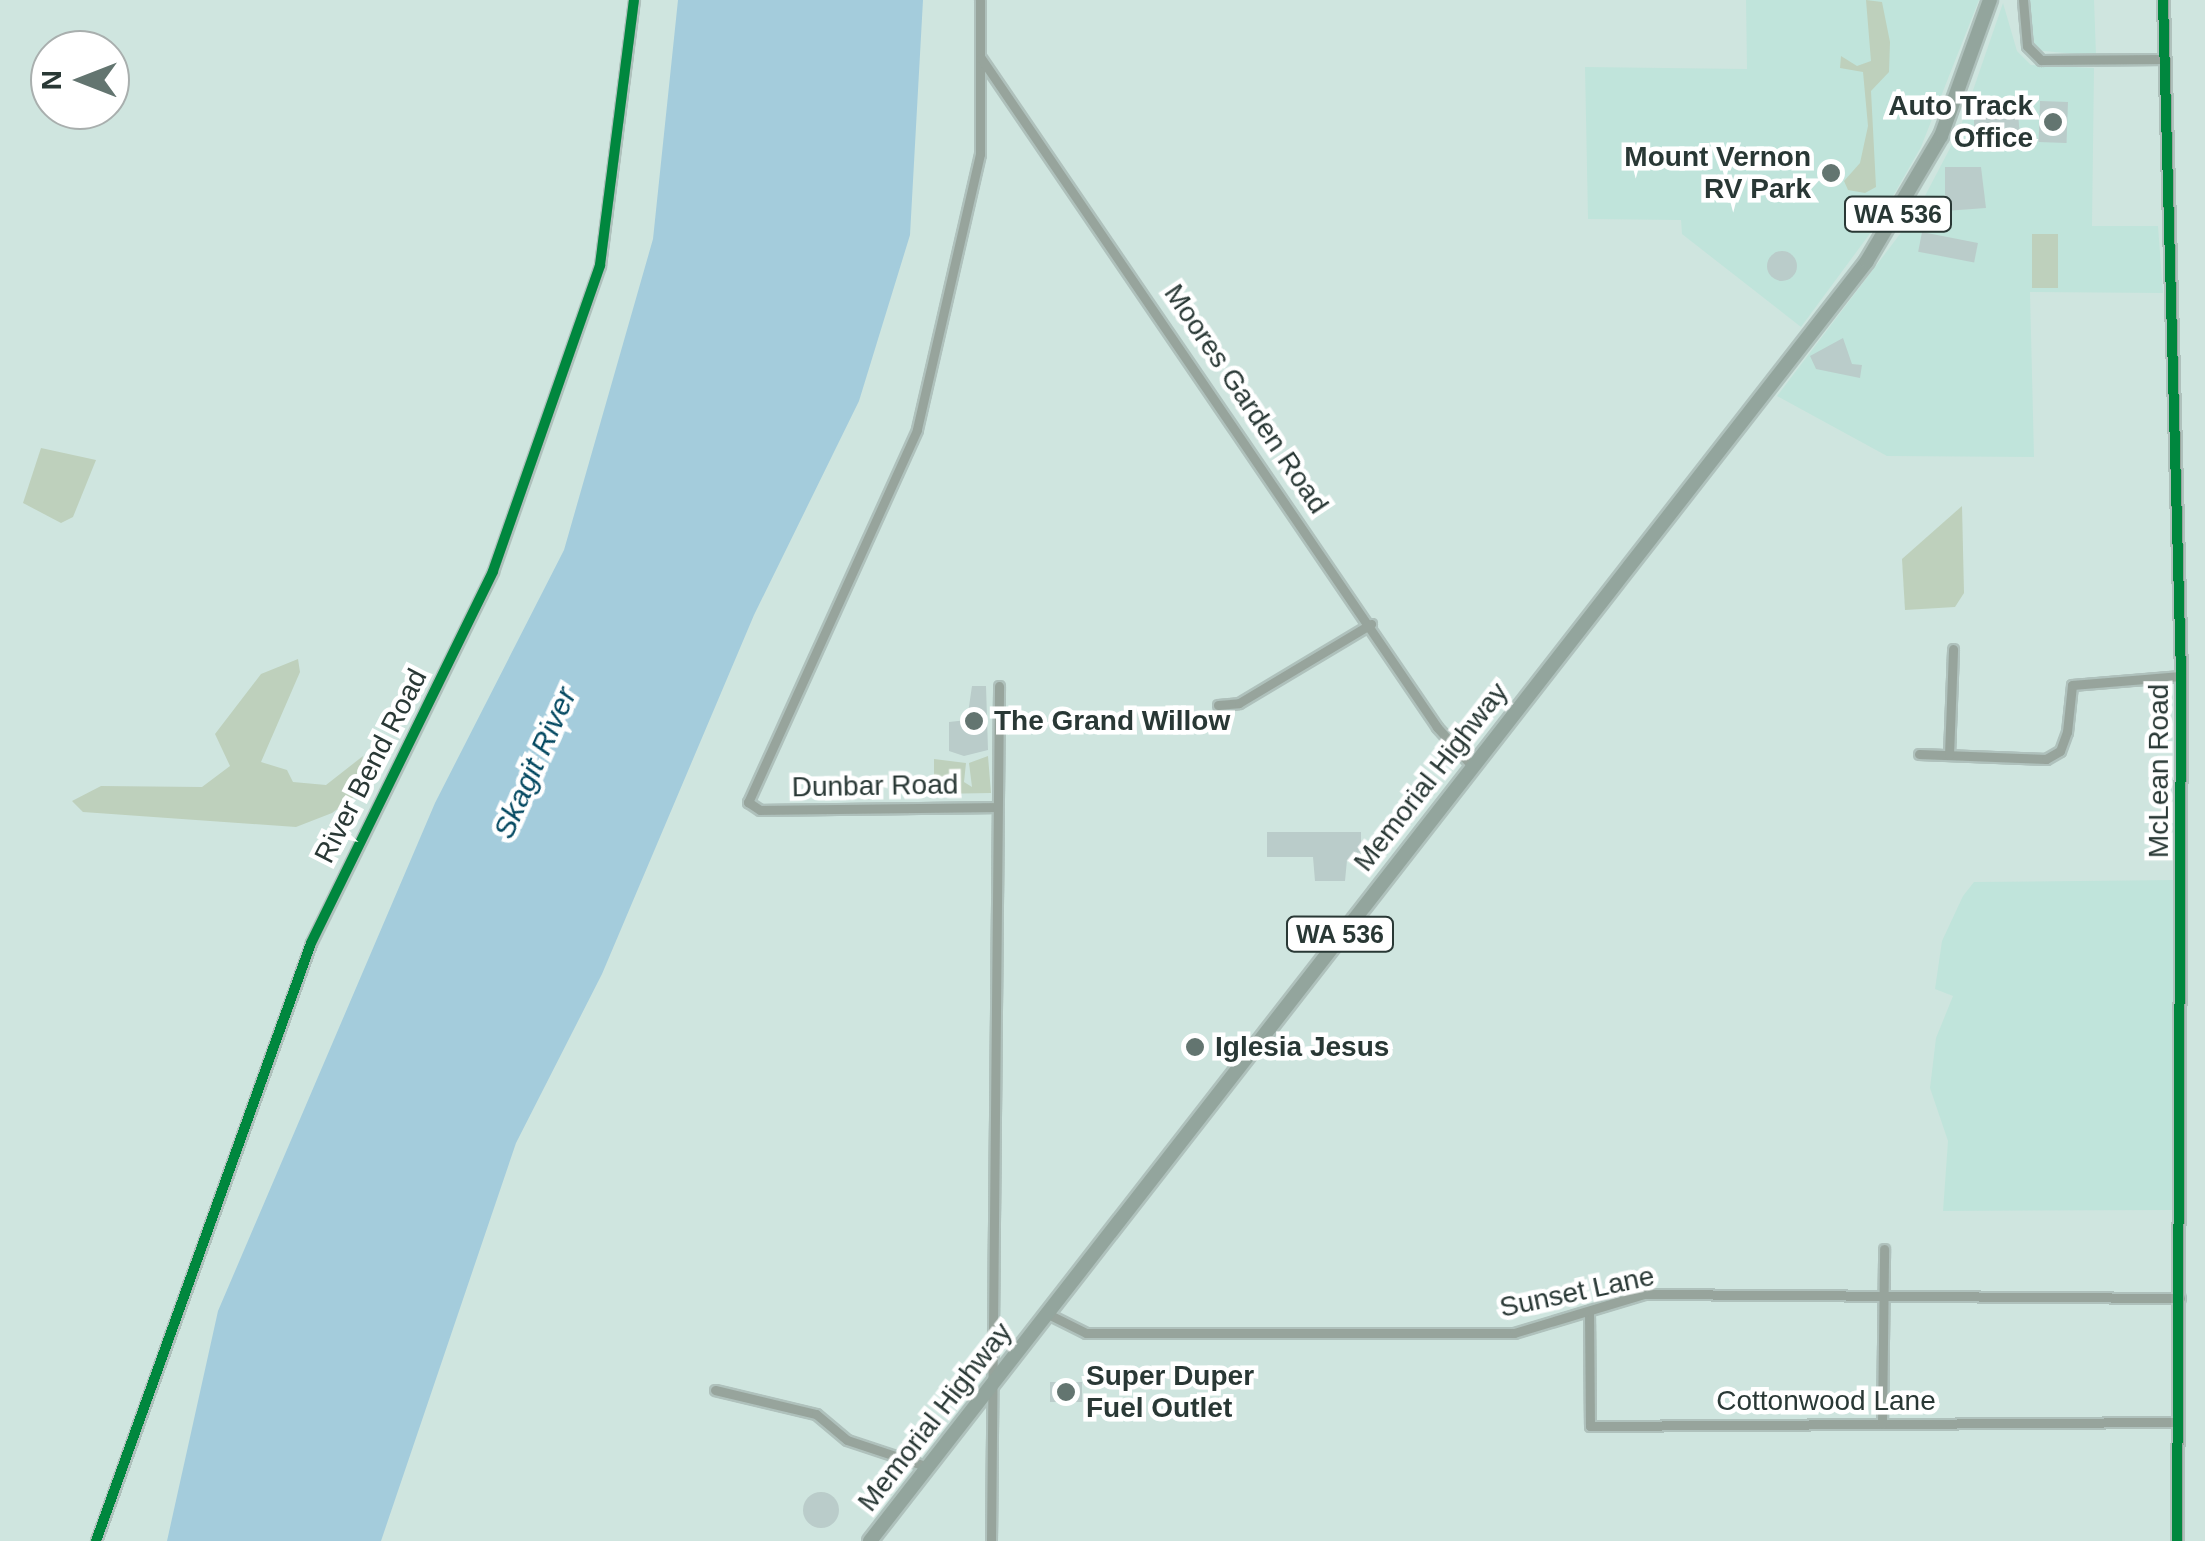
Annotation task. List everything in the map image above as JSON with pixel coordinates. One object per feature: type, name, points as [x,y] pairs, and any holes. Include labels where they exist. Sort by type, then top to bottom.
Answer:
[{"type":"main road","name":"Memorial Highway","points":[[870,1541],[1815,331],[1919,178],[1990,0]]},
{"type":"street","name":"River Bend Road","points":[[96,1541],[311,944],[492,572],[594,281],[612,209],[634,0]]},
{"type":"street","name":"Dunbar Road","points":[[980,0],[980,154],[917,430],[748,802],[760,810],[997,806],[991,1541]]},
{"type":"street","points":[[2023,0],[2027,46],[2041,60],[2165,59]]},
{"type":"street","name":"McLean Road","points":[[2163,0],[2181,676],[2177,1541]]},
{"type":"street","name":"Moores Garden Road","points":[[981,58],[1371,624],[1437,727],[1472,766]]},
{"type":"street","points":[[1218,705],[1239,703],[1371,624]]},
{"type":"street","points":[[1949,755],[1953,649]]},
{"type":"street","points":[[1919,754],[2046,758],[2060,751],[2067,732],[2072,685],[2181,676]]},
{"type":"street","points":[[997,806],[1000,686]]},
{"type":"street","points":[[1882,1424],[1884,1248]]},
{"type":"street","name":"Sunset Lane","points":[[1048,1314],[1086,1333],[1514,1333],[1644,1294],[2180,1298]]},
{"type":"street","name":"Cottonwood Lane","points":[[1589,1312],[1590,1426],[2176,1422]]},
{"type":"street","points":[[714,1390],[816,1414],[846,1440],[928,1468]]},
{"type":"shaded area","points":[[1746,0],[1979,0],[1921,147],[1877,224],[1801,327],[1682,234],[1681,220],[1588,219],[1585,67],[1747,69]]},
{"type":"shaded area","points":[[1866,0],[1882,2],[1890,42],[1889,72],[1871,91],[1876,187],[1865,193],[1848,190],[1844,181],[1860,163],[1868,126],[1863,72],[1840,68],[1841,56],[1857,66],[1871,61]]},
{"type":"shaded area","points":[[2030,0],[2094,0],[2096,56],[2034,50]]},
{"type":"shaded area","points":[[2003,3],[2017,51],[2031,65],[2094,68],[2092,226],[2158,226],[2163,293],[2030,292],[2034,457],[1887,456],[1777,396],[1916,213],[1959,131]]},
{"type":"shaded area","points":[[2032,234],[2058,234],[2058,288],[2032,288]]},
{"type":"shaded area","points":[[41,448],[96,460],[73,517],[61,523],[23,503]]},
{"type":"shaded area","points":[[1962,506],[1964,593],[1955,607],[1905,610],[1902,559]]},
{"type":"shaded area","points":[[298,659],[300,672],[261,762],[287,770],[293,782],[326,785],[363,756],[355,796],[332,813],[296,827],[83,812],[72,801],[101,786],[202,787],[230,766],[215,734],[261,674]]},
{"type":"shaded area","points":[[988,756],[991,793],[934,794],[934,759],[966,763],[964,782],[972,787],[969,763]]},
{"type":"shaded area","points":[[2173,880],[2173,1210],[1943,1211],[1948,1141],[1930,1088],[1936,1038],[1953,996],[1935,989],[1942,941],[1963,896],[1974,882]]},
{"type":"water","name":"Skagit River","points":[[678,0],[923,0],[910,235],[859,401],[754,615],[602,974],[516,1143],[381,1541],[167,1541],[218,1311],[435,803],[564,550],[653,239]]},
{"type":"building","name":"Auto Track Office","points":[[2040,101],[2068,102],[2067,143],[2039,142]]},
{"type":"building","points":[[1974,113],[2018,113],[2020,137],[1992,142],[1992,129],[1974,129]]},
{"type":"building","points":[[1945,167],[1981,167],[1986,208],[1945,211]]},
{"type":"building","points":[[1922,232],[1978,243],[1974,263],[1918,252]]},
{"type":"building","points":[[1782,251],[1792,256],[1797,266],[1792,276],[1782,281],[1772,276],[1767,266],[1772,256]]},
{"type":"building","points":[[1843,338],[1852,364],[1862,365],[1860,378],[1816,369],[1810,356]]},
{"type":"building","name":"The Grand Willow","points":[[972,686],[986,686],[988,750],[964,756],[949,751],[949,722],[967,720]]},
{"type":"building","points":[[1267,832],[1361,832],[1361,861],[1347,860],[1345,881],[1315,881],[1313,857],[1267,857]]},
{"type":"building","name":"Super Duper Fuel Outlet","points":[[1050,1382],[1082,1382],[1082,1402],[1050,1402]]},
{"type":"building","points":[[821,1492],[833,1498],[839,1510],[833,1522],[821,1528],[809,1522],[803,1510],[809,1498]]},
{"type":"cycle path","points":[[96,1541],[311,943],[493,571],[600,265],[634,0]]},
{"type":"cycle path","points":[[2163,0],[2181,676],[2177,1541]]},
{"type":"place","name":"Auto Track Office","points":[[2053,122]]},
{"type":"place","name":"Mount Vernon RV Park","points":[[1831,173]]},
{"type":"place","name":"The Grand Willow","points":[[974,721]]},
{"type":"place","name":"Iglesia Jesus","points":[[1195,1047]]},
{"type":"place","name":"Super Duper Fuel Outlet","points":[[1066,1392]]}]
